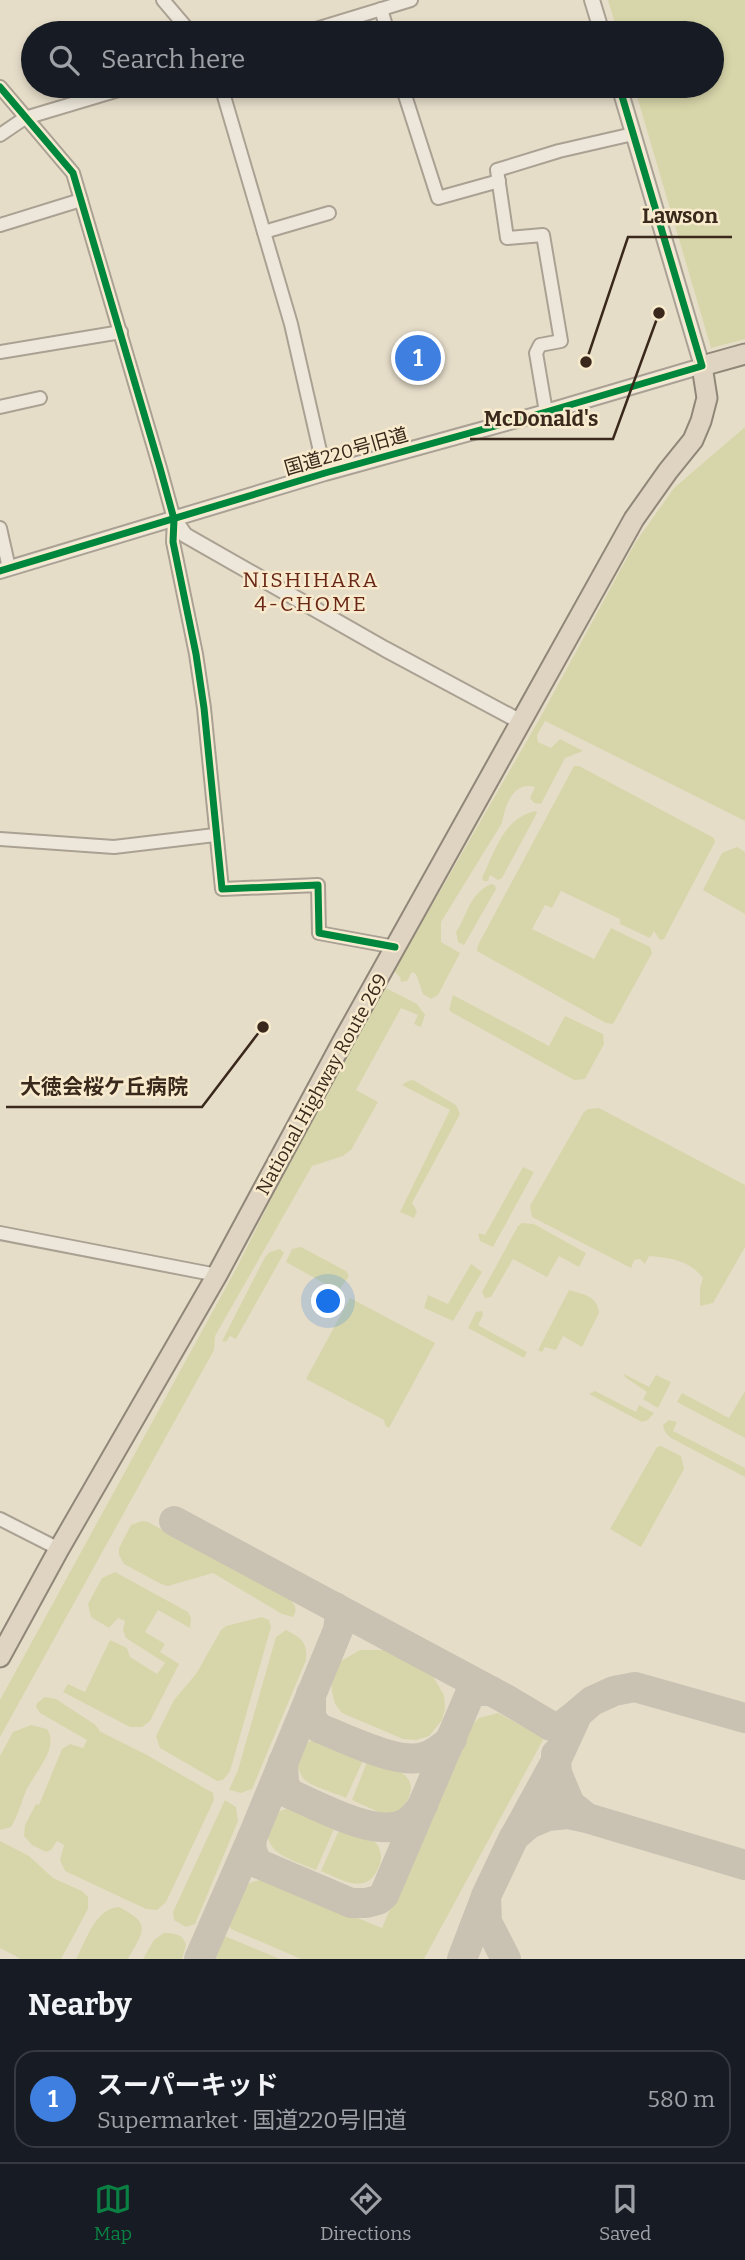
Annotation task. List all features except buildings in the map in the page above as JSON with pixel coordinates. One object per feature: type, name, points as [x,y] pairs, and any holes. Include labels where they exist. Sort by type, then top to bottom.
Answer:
[{"type":"highway","points":[[702,366],[745,354]]},
{"type":"highway","name":"National Highway Route 269","points":[[0,1657],[217,1275],[395,947],[634,519],[693,440],[702,421],[707,398],[702,366]]},
{"type":"street","points":[[163,0],[181,21]]},
{"type":"street","points":[[342,21],[411,0]]},
{"type":"street","points":[[592,0],[599,21]]},
{"type":"street","points":[[382,9],[385,21]]},
{"type":"street","points":[[0,87],[73,173],[174,519],[173,542],[204,708],[222,889],[318,885],[319,933],[395,947]]},
{"type":"street","points":[[0,135],[25,118],[92,98]]},
{"type":"street","points":[[225,98],[291,324],[325,473]]},
{"type":"street","points":[[406,98],[438,198],[499,181]]},
{"type":"street","points":[[622,98],[702,366]]},
{"type":"street","points":[[546,412],[536,353],[540,345],[561,341],[543,235],[507,238],[497,170],[559,151],[633,134]]},
{"type":"street","points":[[0,225],[81,200]]},
{"type":"street","points":[[264,232],[330,213]]},
{"type":"street","points":[[0,352],[121,332]]},
{"type":"street","name":"国道220号旧道","points":[[4,569],[325,473],[702,366]]},
{"type":"street","points":[[0,407],[40,398]]},
{"type":"street","points":[[174,519],[185,535],[385,649],[521,722]]},
{"type":"street","points":[[0,528],[4,569]]},
{"type":"street","points":[[0,839],[114,847],[215,835]]},
{"type":"street","points":[[0,1233],[217,1275]]},
{"type":"street","points":[[0,1519],[59,1549]]},
{"type":"green space","points":[[608,0],[745,0],[745,339],[711,348],[638,98],[724,98],[724,21],[614,21]]},
{"type":"green space","points":[[745,427],[745,821],[545,721],[537,735],[538,742],[551,748],[560,739],[583,751],[565,758],[541,804],[534,803],[530,798],[535,787],[521,788],[511,796],[502,823],[441,922],[441,942],[460,953],[438,995],[431,999],[423,994],[416,974],[412,972],[407,981],[401,982],[394,971],[540,718],[635,543],[674,488]]},
{"type":"green space","points":[[574,766],[579,766],[714,838],[715,842],[664,939],[660,940],[654,931],[650,938],[620,924],[620,919],[561,891],[552,908],[545,905],[532,929],[594,959],[611,928],[650,947],[652,953],[613,1024],[606,1023],[477,951]]},
{"type":"green space","points":[[536,811],[502,878],[498,880],[490,875],[488,881],[484,881],[482,878],[491,857],[508,828],[525,814]]},
{"type":"green space","points":[[737,847],[745,852],[745,914],[703,890],[722,853]]},
{"type":"green space","points":[[491,884],[495,885],[496,889],[464,945],[458,942],[456,932],[469,906],[478,893]]},
{"type":"green space","points":[[384,987],[417,1004],[425,1015],[421,1027],[414,1024],[418,1015],[401,1008],[356,1090],[378,1102],[351,1150],[343,1156],[312,1166],[215,1336],[214,1350],[0,1737],[0,1700],[236,1269],[336,1069]]},
{"type":"green space","points":[[453,995],[549,1046],[565,1016],[603,1034],[604,1044],[585,1079],[574,1080],[453,1013],[449,1010]]},
{"type":"green space","points":[[413,1080],[456,1105],[460,1114],[412,1203],[417,1211],[414,1218],[400,1212],[450,1110],[402,1085]]},
{"type":"green space","points":[[599,1108],[745,1185],[745,1247],[713,1303],[700,1306],[703,1278],[686,1264],[649,1256],[645,1264],[640,1259],[634,1260],[631,1268],[532,1217],[530,1206],[584,1112]]},
{"type":"green space","points":[[523,1167],[534,1172],[493,1247],[480,1241],[478,1233],[485,1235]]},
{"type":"green space","points":[[522,1223],[534,1224],[586,1253],[579,1267],[559,1256],[547,1277],[513,1259],[491,1297],[485,1298],[482,1292]]},
{"type":"green space","points":[[301,1247],[346,1271],[349,1276],[338,1291],[286,1262],[292,1249]]},
{"type":"green space","points":[[280,1249],[284,1253],[236,1339],[230,1336],[226,1342],[222,1341],[265,1257]]},
{"type":"green space","points":[[471,1264],[482,1272],[453,1321],[424,1308],[428,1295],[448,1304]]},
{"type":"green space","points":[[569,1290],[593,1299],[599,1313],[582,1347],[563,1336],[556,1350],[545,1347],[542,1352],[538,1350]]},
{"type":"green space","points":[[350,1298],[435,1343],[389,1428],[384,1420],[306,1379]]},
{"type":"green space","points":[[482,1311],[478,1325],[527,1352],[524,1358],[468,1328],[476,1312]]},
{"type":"green space","points":[[624,1374],[649,1387],[656,1375],[671,1382],[658,1408],[643,1399],[647,1392]]},
{"type":"green space","points":[[595,1391],[636,1412],[639,1405],[654,1413],[642,1422],[589,1394]]},
{"type":"green space","points":[[745,1391],[745,1438],[677,1402],[682,1393],[729,1418]]},
{"type":"green space","points":[[669,1420],[677,1422],[673,1431],[745,1468],[745,1477],[671,1438],[663,1425]]},
{"type":"green space","points":[[661,1446],[681,1456],[684,1469],[641,1547],[610,1529],[657,1447]]},
{"type":"green space","points":[[142,1521],[290,1599],[295,1608],[293,1617],[282,1614],[213,1573],[168,1586],[124,1564],[119,1548],[131,1525]]},
{"type":"green space","points":[[115,1572],[188,1612],[191,1618],[190,1628],[158,1610],[145,1632],[165,1644],[160,1652],[179,1664],[150,1721],[142,1727],[130,1727],[63,1692],[68,1684],[85,1692],[110,1640],[127,1648],[130,1657],[157,1674],[165,1663],[126,1638],[123,1630],[125,1621],[118,1618],[109,1628],[91,1617],[88,1604],[102,1578]]},
{"type":"green space","points":[[262,1617],[269,1620],[271,1627],[230,1771],[223,1780],[217,1781],[160,1748],[156,1736],[174,1700],[196,1674],[221,1630],[226,1626]]},
{"type":"green space","points":[[286,1630],[302,1641],[306,1649],[306,1660],[252,1789],[241,1793],[229,1790],[238,1770],[276,1637]]},
{"type":"green space","points":[[360,1650],[388,1650],[432,1675],[444,1695],[445,1709],[442,1720],[429,1736],[416,1740],[403,1739],[342,1713],[335,1704],[331,1676],[341,1661]]},
{"type":"green space","points":[[45,1697],[56,1699],[94,1724],[99,1731],[213,1793],[214,1800],[166,1902],[157,1910],[146,1909],[65,1871],[60,1860],[64,1845],[57,1841],[51,1850],[46,1852],[32,1845],[24,1836],[25,1825],[36,1804],[39,1805],[62,1749],[70,1744],[83,1748],[87,1740],[40,1713],[36,1707],[37,1703]]},
{"type":"green space","points":[[498,1713],[544,1738],[424,1959],[301,1959],[231,1929],[230,1913],[241,1891],[252,1882],[266,1880],[382,1928],[465,1732],[479,1718]]},
{"type":"green space","points":[[31,1725],[47,1729],[50,1746],[27,1788],[11,1827],[0,1830],[0,1756],[13,1732]]},
{"type":"green space","points":[[321,1737],[365,1756],[346,1798],[308,1783],[300,1772],[300,1751],[309,1742]]},
{"type":"green space","points":[[369,1757],[398,1770],[410,1783],[411,1791],[398,1812],[383,1814],[352,1800]]},
{"type":"green space","points":[[225,1800],[236,1807],[238,1821],[195,1924],[186,1927],[174,1920],[173,1912]]},
{"type":"green space","points":[[292,1808],[333,1825],[334,1829],[316,1870],[289,1859],[269,1842],[270,1823],[274,1817],[285,1809]]},
{"type":"green space","points":[[340,1828],[368,1838],[378,1845],[381,1853],[380,1864],[369,1880],[355,1884],[321,1871]]},
{"type":"green space","points":[[0,1841],[29,1856],[53,1878],[82,1891],[88,1897],[88,1909],[61,1959],[21,1959],[0,1948]]},
{"type":"green space","points":[[119,1907],[137,1918],[142,1928],[128,1959],[76,1959],[97,1919]]},
{"type":"green space","points":[[164,1933],[183,1938],[186,1945],[182,1959],[143,1959],[154,1940]]},
{"type":"green space","points":[[222,1935],[280,1959],[212,1959]]},
{"type":"taxiway","points":[[174,1521],[504,1698],[551,1726],[560,1727],[578,1713]]},
{"type":"taxiway","points":[[335,1607],[340,1615],[338,1630],[252,1838],[251,1848],[257,1863],[351,1903],[378,1900],[384,1895],[470,1694],[491,1691]]},
{"type":"taxiway","points":[[587,1818],[570,1804],[557,1773],[556,1761],[578,1713],[592,1701],[614,1691],[635,1687],[745,1718]]},
{"type":"taxiway","points":[[311,1694],[311,1718],[319,1728],[386,1754],[424,1757],[452,1739]]},
{"type":"taxiway","points":[[516,1834],[556,1761],[556,1754]]},
{"type":"taxiway","points":[[283,1762],[284,1784],[290,1794],[362,1824],[377,1827],[404,1824],[423,1805]]},
{"type":"taxiway","points":[[506,1959],[487,1922],[486,1896],[514,1837],[529,1824],[548,1816],[568,1814],[587,1818],[745,1865]]},
{"type":"taxiway","points":[[199,1959],[252,1838]]},
{"type":"taxiway","points":[[462,1959],[485,1899]]},
{"type":"cycle path","points":[[0,87],[73,173],[160,468],[174,519],[173,542],[204,708],[222,889],[318,885],[319,933],[395,947]]},
{"type":"cycle path","points":[[0,571],[325,473],[702,366],[623,98]]},
{"type":"place","name":"McDonald's","points":[[659,313]]},
{"type":"place","name":"スーパーキッド","points":[[418,358]]},
{"type":"place","name":"Lawson","points":[[586,362]]},
{"type":"place","name":"大徳会桜ケ丘病院","points":[[263,1027]]},
{"type":"district","name":"NISHIHARA 4-CHOME","points":[[311,592]]}]
